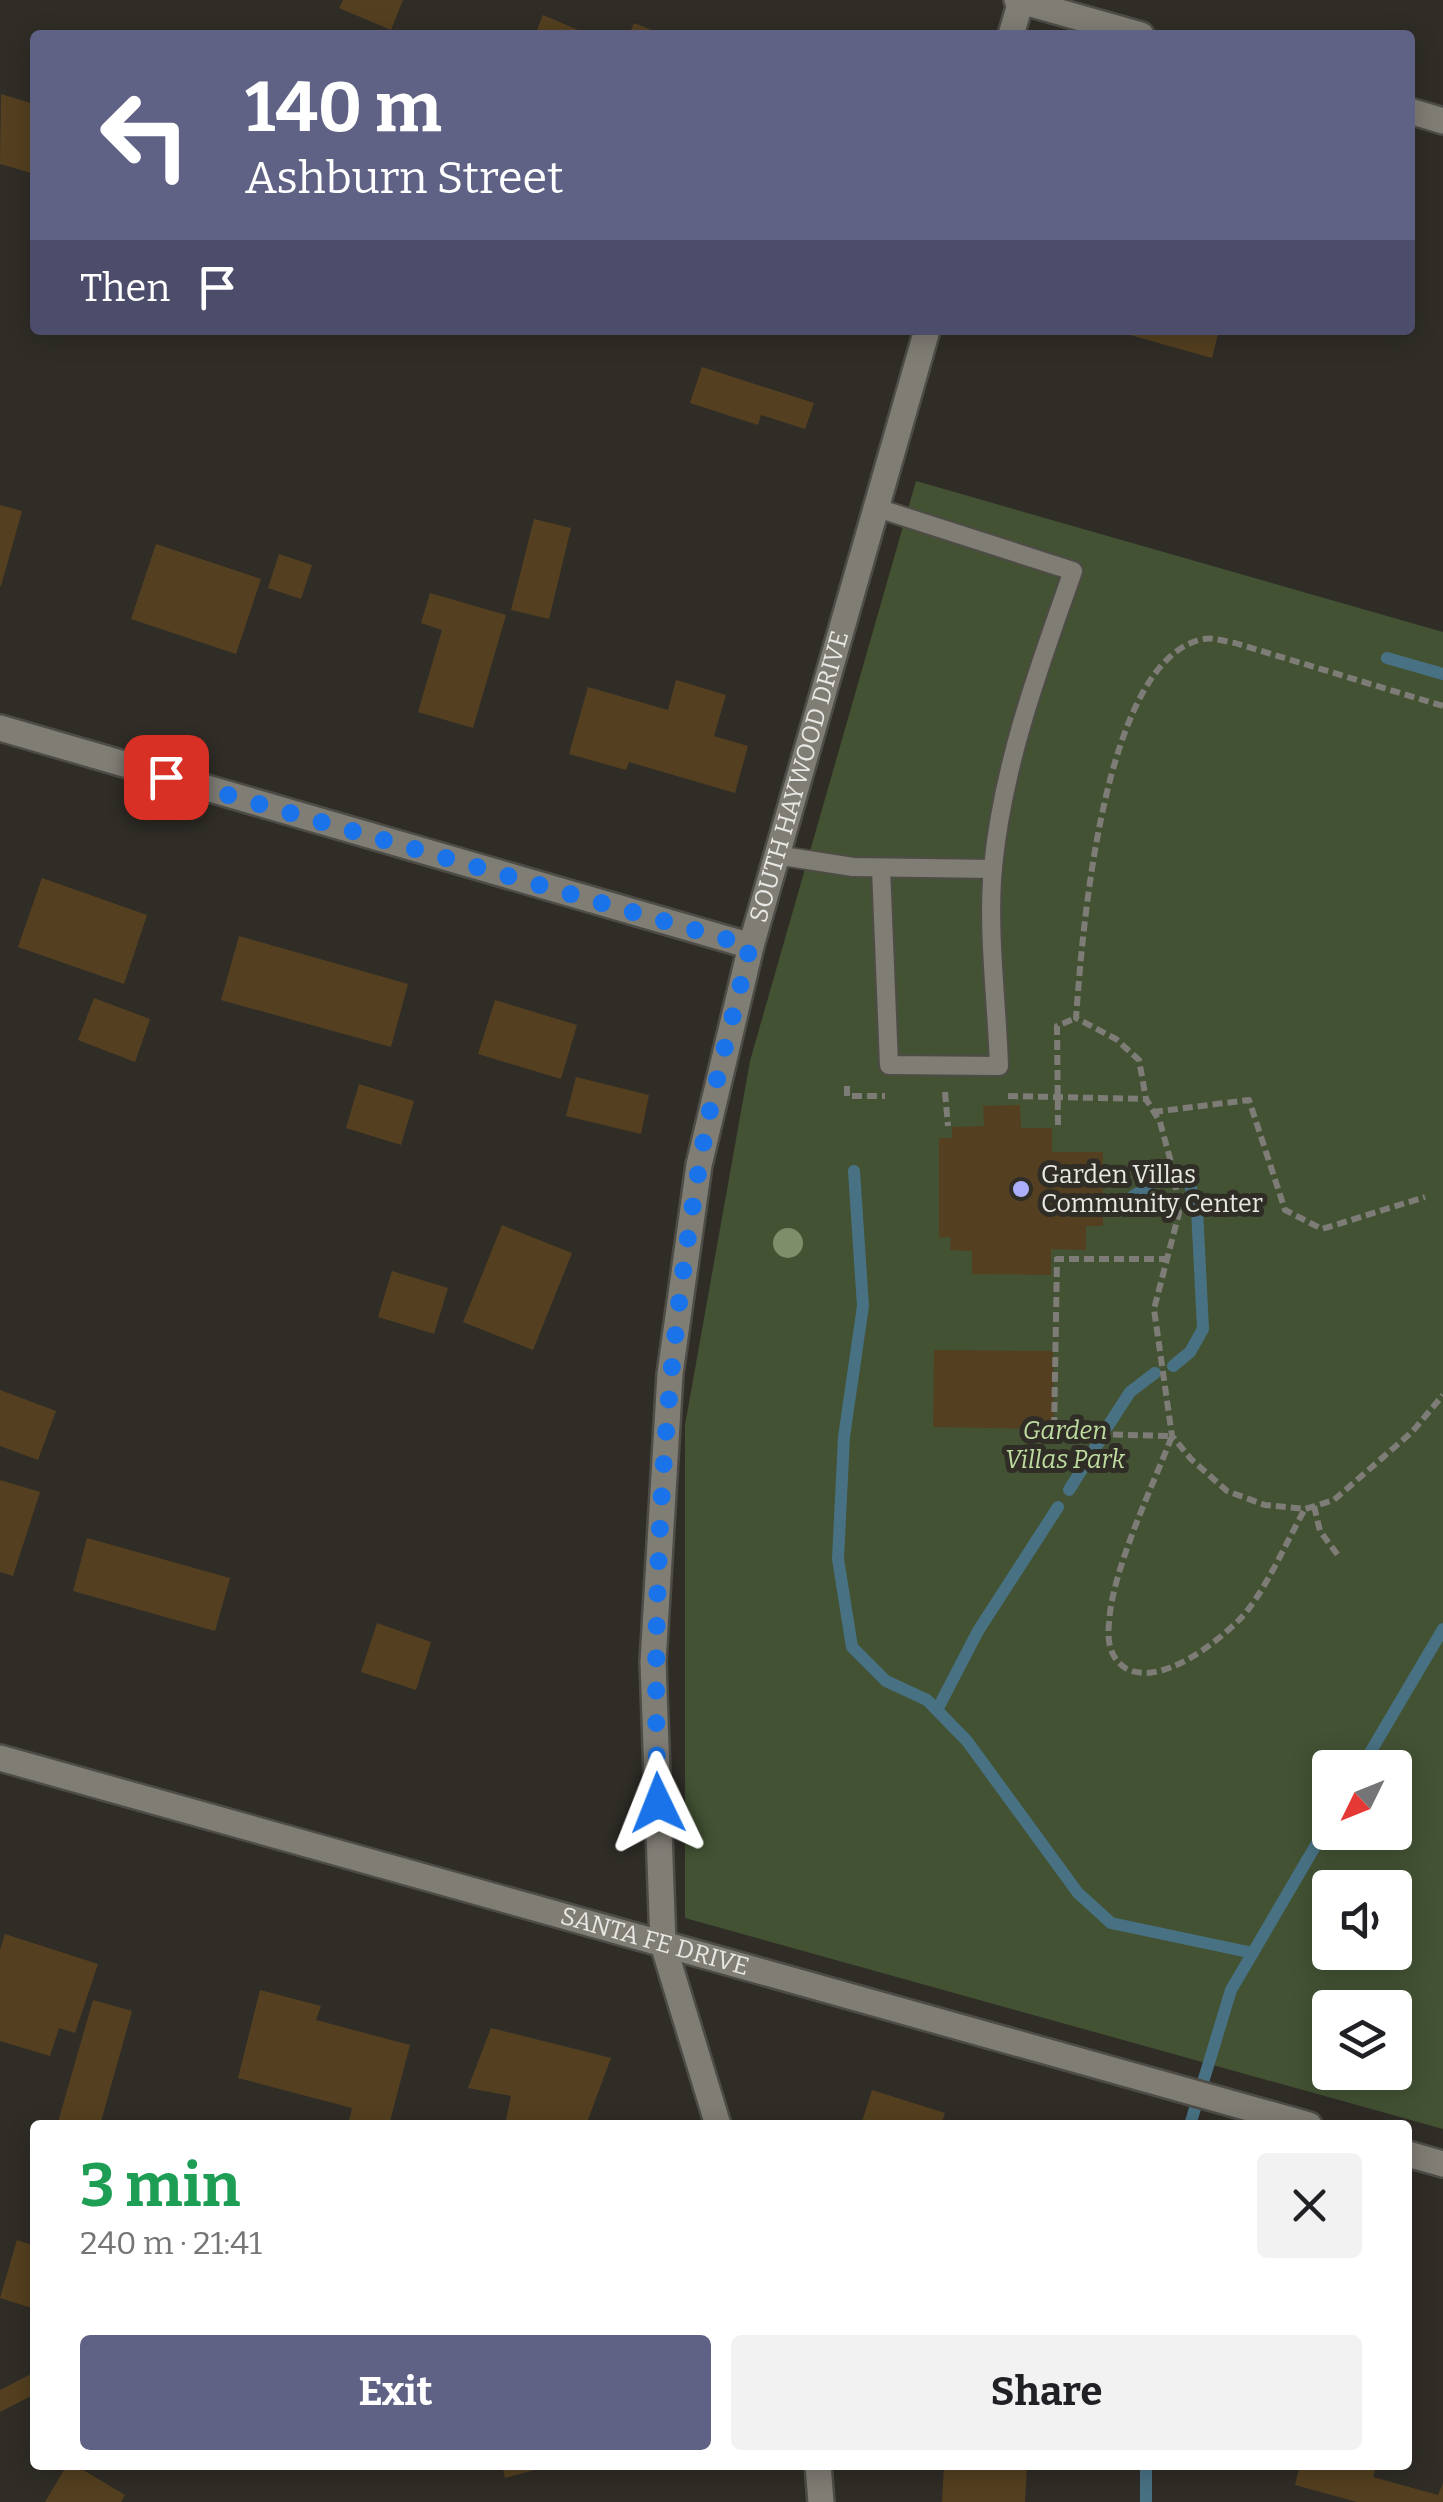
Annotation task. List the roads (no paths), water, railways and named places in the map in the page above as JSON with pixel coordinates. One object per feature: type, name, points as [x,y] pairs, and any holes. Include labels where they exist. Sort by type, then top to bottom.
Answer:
[{"type":"street","points":[[1012,30],[1019,0],[1124,30]]},
{"type":"street","points":[[1415,113],[1443,121]]},
{"type":"street","name":"SOUTH HAYWOOD DRIVE","points":[[716,2120],[663,1944],[653,1662],[670,1374],[699,1165],[750,946],[927,335]]},
{"type":"street","points":[[0,728],[750,946]]},
{"type":"street","name":"SANTA FE DRIVE","points":[[0,1758],[1292,2120]]},
{"type":"street","points":[[1412,2155],[1443,2164]]},
{"type":"street","points":[[818,2470],[821,2502]]},
{"type":"lane","points":[[877,508],[1073,571],[1013,755],[993,870],[999,1066],[888,1065],[881,868]]},
{"type":"lane","points":[[776,855],[835,866],[993,870]]},
{"type":"waterway","points":[[1387,658],[1443,674]]},
{"type":"waterway","points":[[854,1171],[863,1306],[844,1437],[838,1559],[852,1647],[886,1681],[927,1700],[967,1741],[1078,1893],[1111,1923],[1253,1953]]},
{"type":"waterway","points":[[1173,1366],[1190,1352],[1203,1329],[1197,1209],[1187,1175],[1182,1173]]},
{"type":"waterway","points":[[1133,1196],[1164,1177]]},
{"type":"waterway","points":[[1108,1426],[1130,1392],[1155,1373]]},
{"type":"waterway","points":[[1069,1490],[1100,1440]]},
{"type":"waterway","points":[[937,1710],[978,1631],[1058,1507]]},
{"type":"waterway","points":[[1372,1750],[1443,1629]]},
{"type":"waterway","points":[[1192,2120],[1231,1990],[1313,1850]]},
{"type":"waterway","points":[[1146,2470],[1146,2502]]},
{"type":"place","name":"Garden Villas Community Center","points":[[1021,1189]]},
{"type":"park label","name":"Garden Villas Park","points":[[1065,1446]]}]
